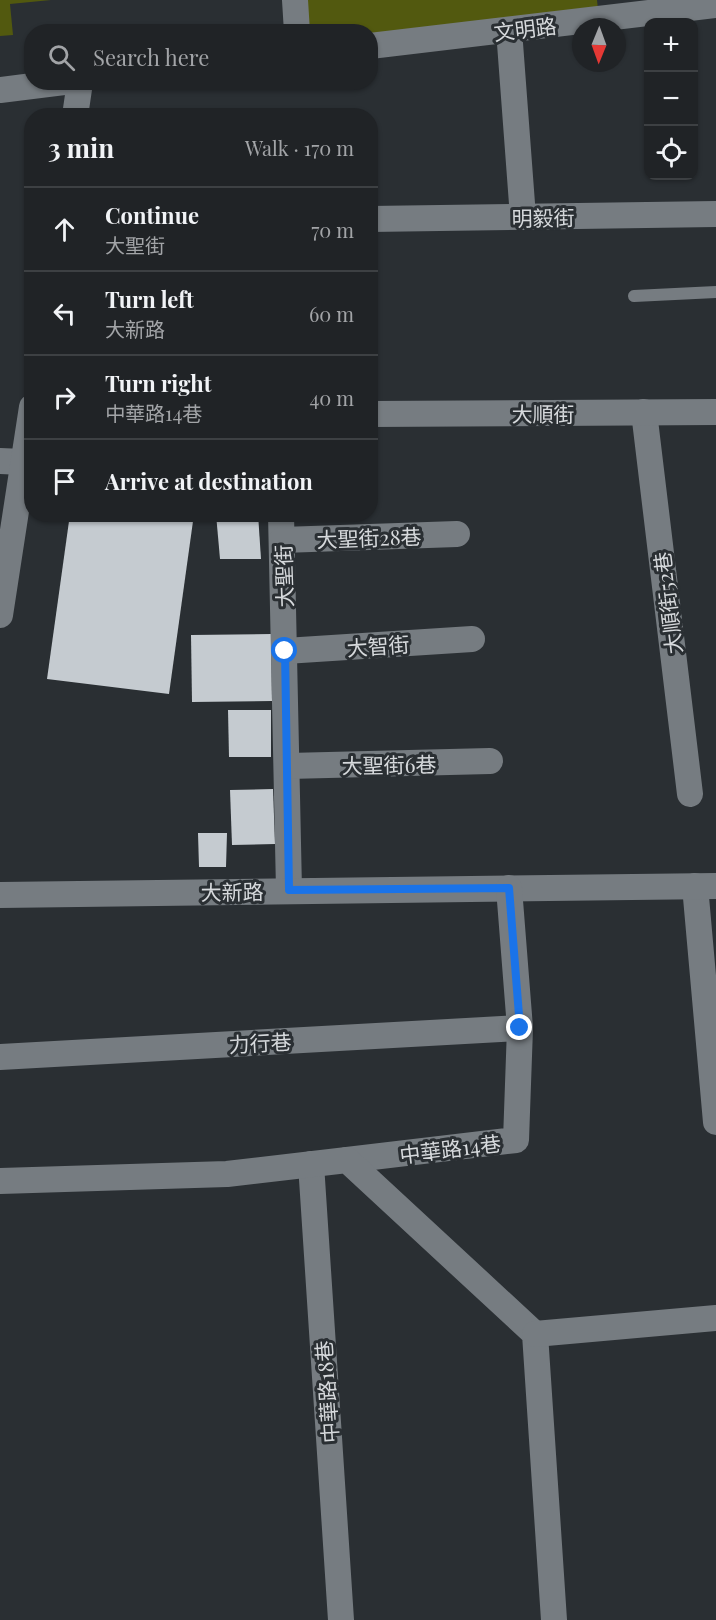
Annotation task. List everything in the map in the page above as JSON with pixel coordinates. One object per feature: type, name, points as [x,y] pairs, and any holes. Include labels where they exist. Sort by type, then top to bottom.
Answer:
[{"type":"street","points":[[295,0],[296,24]]},
{"type":"street","name":"文明路","points":[[378,45],[509,30],[598,10],[716,6]]},
{"type":"street","points":[[509,30],[523,217]]},
{"type":"street","points":[[0,90],[24,87]]},
{"type":"street","points":[[76,108],[79,90]]},
{"type":"street","name":"明毅街","points":[[378,219],[716,214]]},
{"type":"street","name":"大順街52巷","points":[[644,412],[690,794]]},
{"type":"street","name":"大順街","points":[[378,414],[716,412]]},
{"type":"street","points":[[0,615],[12,461],[24,431]]},
{"type":"street","name":"大聖街","points":[[281,522],[289,890]]},
{"type":"street","name":"大聖街28巷","points":[[282,540],[457,534]]},
{"type":"street","name":"大智街","points":[[285,651],[472,639]]},
{"type":"street","name":"大聖街6巷","points":[[288,766],[490,761]]},
{"type":"street","points":[[705,886],[716,1122]]},
{"type":"street","name":"大新路","points":[[0,896],[289,890],[705,886]]},
{"type":"street","name":"中華路14巷","points":[[0,1181],[227,1174],[516,1140],[520,1028],[509,888]]},
{"type":"street","name":"力行巷","points":[[0,1057],[520,1028]]},
{"type":"street","name":"中華路14巷","points":[[347,1160],[535,1334]]},
{"type":"street","name":"中華路18巷","points":[[311,1164],[341,1620]]},
{"type":"street","points":[[554,1620],[535,1334],[716,1318]]},
{"type":"lane","points":[[634,296],[716,292]]},
{"type":"green space","points":[[0,0],[51,0],[10,4],[13,35],[0,36]]},
{"type":"green space","points":[[295,0],[597,0],[599,18],[572,18],[572,22],[378,45],[378,24],[297,24]]},
{"type":"building","points":[[69,522],[193,522],[169,694],[47,679]]},
{"type":"building","points":[[217,522],[259,522],[261,559],[220,559]]},
{"type":"building","points":[[271,634],[272,701],[192,702],[191,635]]},
{"type":"building","points":[[228,710],[271,710],[271,757],[229,757]]},
{"type":"building","points":[[273,789],[275,844],[232,845],[230,790]]},
{"type":"building","points":[[198,833],[227,833],[226,867],[199,867]]},
{"type":"route","points":[[285,651],[289,890],[509,888],[520,1028]]}]
